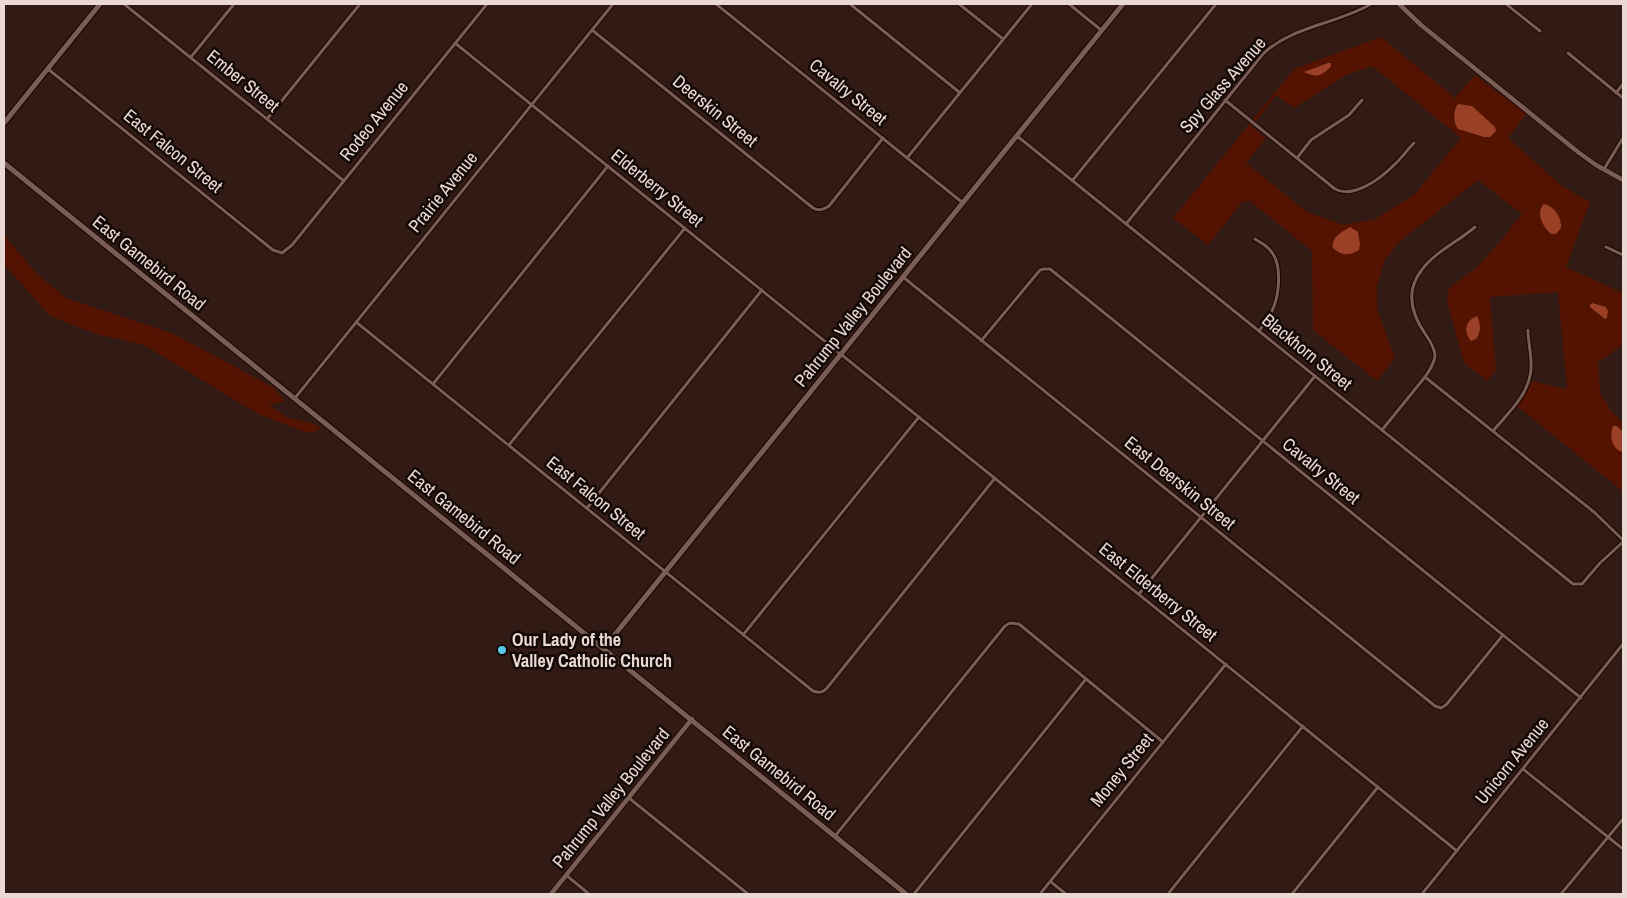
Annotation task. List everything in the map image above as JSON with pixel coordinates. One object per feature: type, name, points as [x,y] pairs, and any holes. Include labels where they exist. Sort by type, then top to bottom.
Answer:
[{"type":"main road","points":[[4,123],[100,4]]},
{"type":"main road","name":"Pahrump Valley Boulevard","points":[[604,648],[1123,4]]},
{"type":"main road","name":"East Gamebird Road","points":[[4,163],[906,894]]},
{"type":"street","name":"Ember Street","points":[[124,4],[344,180]]},
{"type":"street","points":[[191,57],[234,4]]},
{"type":"street","points":[[268,119],[360,4]]},
{"type":"street","name":"Rodeo Avenue","points":[[282,253],[292,246],[486,4]]},
{"type":"street","name":"Prairie Avenue","points":[[295,398],[613,4]]},
{"type":"street","name":"Cavalry Street","points":[[716,4],[963,203]]},
{"type":"street","points":[[850,4],[960,92]]},
{"type":"street","points":[[959,4],[1003,39]]},
{"type":"street","points":[[907,158],[1032,4]]},
{"type":"street","points":[[1069,4],[1102,30]]},
{"type":"street","points":[[1072,181],[1216,4]]},
{"type":"street","name":"Spy Glass Avenue","points":[[1126,224],[1263,54],[1286,38],[1371,4]]},
{"type":"street","points":[[1399,4],[1420,25],[1578,152],[1604,170],[1623,180]]},
{"type":"street","points":[[1506,4],[1540,31]]},
{"type":"street","name":"Deerskin Street","points":[[592,30],[813,208],[825,209],[833,202],[884,138]]},
{"type":"street","name":"Elderberry Street","points":[[455,43],[841,354]]},
{"type":"street","points":[[1568,52],[1623,98]]},
{"type":"street","name":"East Falcon Street","points":[[48,68],[273,250],[282,253]]},
{"type":"street","points":[[1616,93],[1623,84]]},
{"type":"street","points":[[1225,100],[1338,191],[1348,193],[1362,188],[1386,173],[1414,143]]},
{"type":"street","points":[[1297,158],[1311,140],[1354,111],[1362,100]]},
{"type":"street","name":"Blackhorn Street","points":[[1017,136],[1573,584],[1576,586],[1582,584],[1623,541]]},
{"type":"street","points":[[1604,170],[1623,138]]},
{"type":"street","points":[[433,384],[608,166]]},
{"type":"street","points":[[1382,430],[1425,377],[1433,364],[1435,353],[1413,310],[1411,294],[1414,285],[1421,270],[1428,262],[1475,227]]},
{"type":"street","points":[[509,445],[685,228]]},
{"type":"street","points":[[1255,239],[1269,249],[1276,259],[1278,267],[1275,304],[1259,331]]},
{"type":"street","points":[[1606,247],[1623,255]]},
{"type":"street","name":"Cavalry Street","points":[[981,341],[1040,270],[1044,268],[1050,269],[1581,698]]},
{"type":"street","name":"East Deerskin Street","points":[[902,277],[1435,706],[1441,708],[1446,706],[1503,635]]},
{"type":"street","points":[[587,508],[762,290]]},
{"type":"street","name":"East Falcon Street","points":[[356,322],[813,691],[820,693],[827,688],[995,478]]},
{"type":"street","points":[[1493,431],[1527,387],[1531,369],[1528,330]]},
{"type":"street","name":"East Elderberry Street","points":[[841,354],[1457,851]]},
{"type":"street","points":[[1140,594],[1316,376]]},
{"type":"street","points":[[1425,377],[1594,512],[1623,541]]},
{"type":"street","points":[[743,635],[919,417]]},
{"type":"street","points":[[835,836],[1005,626],[1012,622],[1018,624],[1163,742]]},
{"type":"street","name":"Unicorn Avenue","points":[[1422,894],[1623,644]]},
{"type":"street","name":"Money Street","points":[[1040,894],[1226,664]]},
{"type":"street","points":[[914,894],[1086,679]]},
{"type":"street","name":"Pahrump Valley Boulevard","points":[[551,894],[692,719]]},
{"type":"street","points":[[1168,894],[1303,726]]},
{"type":"street","points":[[1523,769],[1623,850]]},
{"type":"street","points":[[1292,894],[1378,787]]},
{"type":"street","points":[[629,798],[748,894]]},
{"type":"street","points":[[1561,894],[1623,819]]},
{"type":"street","points":[[566,875],[589,894]]},
{"type":"street","points":[[1050,882],[1066,894]]},
{"type":"shaded area","points":[[1381,37],[1455,98],[1475,75],[1526,114],[1508,138],[1562,186],[1590,202],[1566,267],[1623,293],[1623,345],[1598,362],[1600,392],[1611,411],[1623,423],[1623,489],[1621,490],[1517,406],[1532,381],[1567,389],[1558,292],[1490,297],[1496,370],[1487,381],[1464,363],[1447,301],[1449,288],[1477,267],[1522,214],[1478,180],[1399,242],[1384,261],[1377,287],[1377,309],[1395,358],[1377,381],[1313,330],[1312,251],[1250,201],[1242,202],[1208,245],[1173,218],[1294,69]],"holes":[[[1372,66],[1461,138],[1414,195],[1375,219],[1343,225],[1307,212],[1246,163],[1266,138],[1252,127],[1276,95],[1294,108],[1346,75]]]},
{"type":"shaded area","points":[[1331,63],[1331,66],[1322,74],[1312,75],[1304,72]]},
{"type":"shaded area","points":[[1458,104],[1472,106],[1495,127],[1496,131],[1490,137],[1484,137],[1458,129],[1454,116]]},
{"type":"shaded area","points":[[1544,204],[1551,207],[1559,217],[1561,228],[1556,234],[1551,234],[1541,220],[1540,212]]},
{"type":"shaded area","points":[[1350,227],[1358,232],[1359,250],[1349,254],[1342,254],[1333,248],[1333,244],[1338,235]]},
{"type":"shaded area","points":[[4,235],[37,274],[66,298],[172,333],[273,387],[285,401],[269,405],[286,417],[315,424],[321,429],[308,433],[258,414],[144,345],[96,334],[50,316],[4,264]]},
{"type":"shaded area","points":[[1592,303],[1606,307],[1608,311],[1607,318],[1605,319],[1590,307]]},
{"type":"shaded area","points":[[1477,316],[1480,331],[1478,337],[1471,341],[1466,327]]},
{"type":"shaded area","points":[[1613,426],[1617,426],[1623,432],[1623,452],[1619,451],[1612,442]]},
{"type":"place","name":"Our Lady of the Valley Catholic Church","points":[[502,650]]}]
